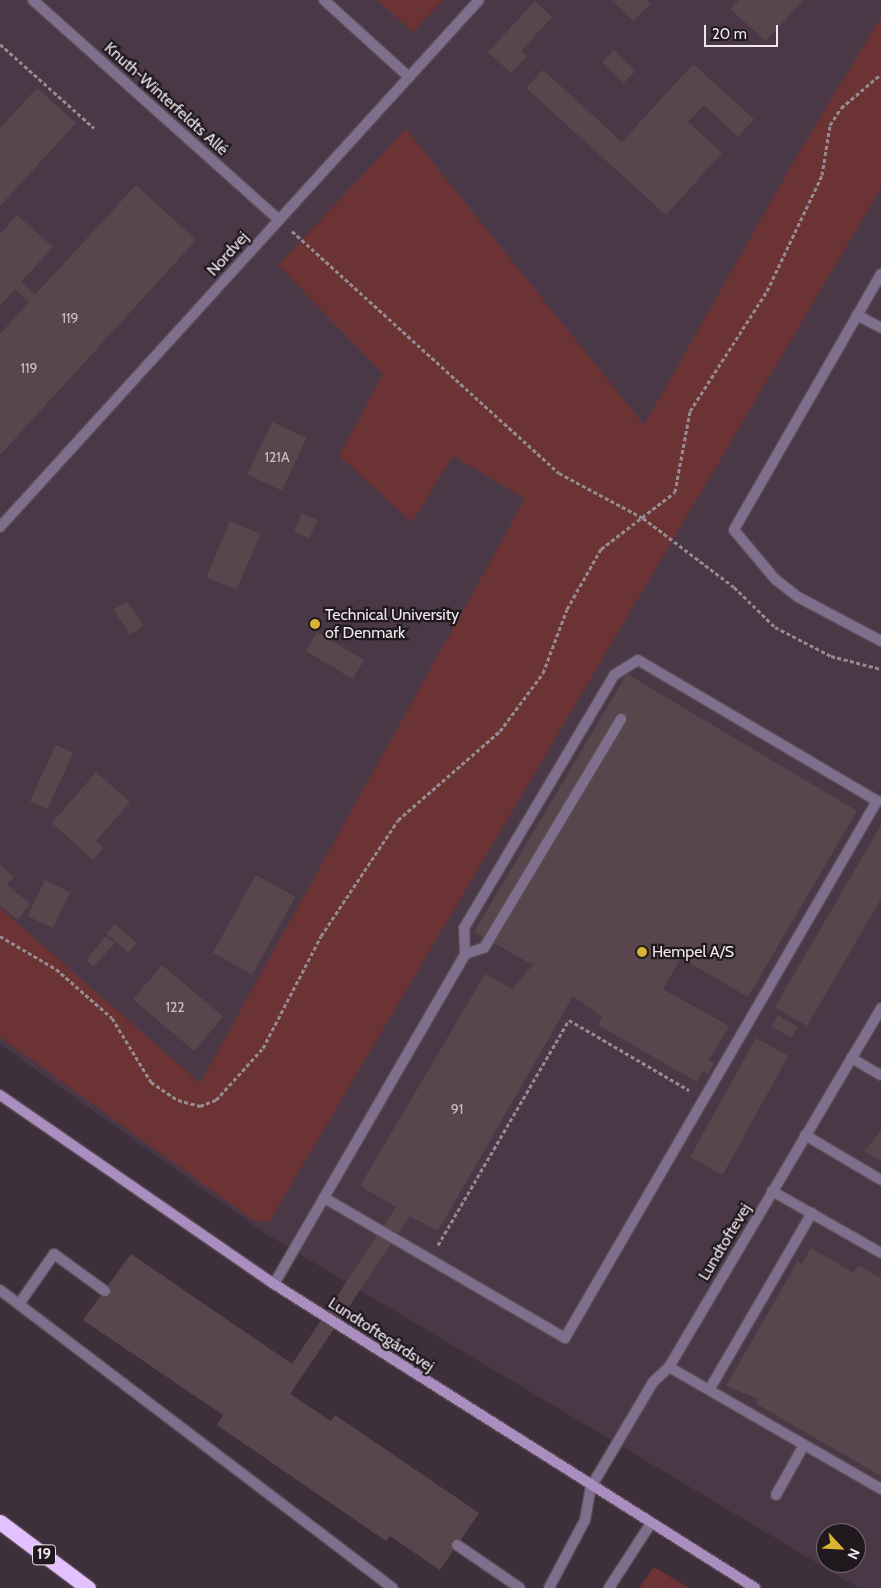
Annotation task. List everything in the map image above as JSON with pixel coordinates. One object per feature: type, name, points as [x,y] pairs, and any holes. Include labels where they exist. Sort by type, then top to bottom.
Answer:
[{"type":"highway","name":"19","points":[[0,1522],[88,1588]]},
{"type":"street","name":"Knuth-Winterfeldts Allé","points":[[34,0],[279,220]]},
{"type":"street","points":[[324,0],[409,77]]},
{"type":"street","name":"Nordvej","points":[[0,527],[479,0]]},
{"type":"street","points":[[881,274],[734,530],[798,597],[881,641]]},
{"type":"street","points":[[857,315],[881,328]]},
{"type":"street","points":[[274,1284],[465,954],[464,928],[614,675],[638,660],[877,801],[565,1338],[324,1198]]},
{"type":"street","points":[[465,954],[484,948],[621,719]]},
{"type":"street","name":"Lundtoftevej","points":[[591,1487],[653,1382],[669,1367],[881,1008]]},
{"type":"street","points":[[851,1058],[881,1076]]},
{"type":"street","name":"Lundtoftegårdsvej","points":[[0,1095],[274,1284],[591,1487],[755,1588]]},
{"type":"street","points":[[805,1135],[881,1180]]},
{"type":"street","points":[[772,1191],[881,1252]]},
{"type":"street","points":[[709,1390],[812,1213]]},
{"type":"street","points":[[19,1304],[54,1254],[105,1291]]},
{"type":"street","points":[[0,1290],[393,1588]]},
{"type":"street","points":[[669,1367],[881,1489]]},
{"type":"street","points":[[776,1495],[804,1445]]},
{"type":"street","points":[[549,1588],[586,1520],[591,1487]]},
{"type":"street","points":[[609,1588],[651,1523]]},
{"type":"street","points":[[457,1545],[520,1588]]},
{"type":"path","points":[[0,44],[94,128]]},
{"type":"path","points":[[0,936],[56,969],[112,1018],[151,1082],[178,1100],[200,1106],[216,1100],[263,1048],[320,936],[398,820],[500,731],[543,673],[567,609],[601,549],[676,492],[690,411],[767,290],[822,175],[830,125],[841,108],[881,74]]},
{"type":"path","points":[[279,220],[559,473],[643,518],[734,587],[775,627],[831,656],[881,669]]},
{"type":"path","points":[[429,1260],[569,1020],[703,1099]]},
{"type":"shaded area","name":"Technical University of Denmark","points":[[0,0],[881,0],[881,1588],[859,1588],[834,1573],[866,1573],[866,1523],[816,1523],[816,1562],[266,1234],[0,1044]]},
{"type":"shaded area","points":[[377,0],[443,0],[413,32]]},
{"type":"shaded area","points":[[881,17],[881,188],[269,1222],[253,1220],[0,1037],[0,908],[200,1083],[525,499],[453,456],[412,522],[339,456],[383,374],[278,265],[406,129],[644,425],[798,154]]},
{"type":"shaded area","points":[[654,1567],[689,1588],[639,1588]]},
{"type":"building","points":[[611,0],[647,0],[651,3],[634,21]]},
{"type":"building","points":[[739,0],[803,0],[766,41],[730,9]]},
{"type":"building","points":[[535,1],[552,17],[521,51],[527,56],[511,73],[488,52]]},
{"type":"building","points":[[614,50],[636,71],[624,83],[602,62]]},
{"type":"building","points":[[693,64],[754,119],[738,137],[704,105],[688,122],[722,153],[666,215],[526,88],[543,70],[622,142]]},
{"type":"building","points":[[37,88],[76,123],[0,206],[0,128]]},
{"type":"building","points":[[136,185],[196,240],[0,455],[0,334],[29,302],[15,289],[0,306],[0,234],[17,215],[53,247],[21,282],[35,295]]},
{"type":"building","points":[[272,422],[306,438],[282,491],[247,475]]},
{"type":"building","points":[[302,513],[318,520],[309,538],[294,531]]},
{"type":"building","points":[[230,521],[260,534],[237,590],[206,577]]},
{"type":"building","points":[[127,601],[143,626],[130,635],[114,610]]},
{"type":"building","points":[[317,632],[364,660],[353,679],[306,651]]},
{"type":"building","name":"Hempel A/S","points":[[627,674],[857,811],[748,997],[681,958],[663,989],[729,1026],[709,1060],[714,1063],[708,1074],[703,1071],[697,1082],[598,1025],[602,1017],[573,996],[438,1231],[410,1216],[290,1394],[331,1421],[335,1415],[479,1513],[440,1570],[390,1536],[386,1541],[217,1425],[223,1415],[83,1320],[131,1254],[292,1364],[396,1207],[360,1186],[485,974],[512,989],[533,965],[474,932]]},
{"type":"building","points":[[56,745],[73,753],[47,809],[30,801]]},
{"type":"building","points":[[96,772],[130,802],[96,841],[103,848],[93,860],[52,823]]},
{"type":"building","points":[[881,825],[881,899],[807,1026],[775,1007]]},
{"type":"building","points":[[0,865],[14,877],[7,885],[30,904],[18,920],[0,905]]},
{"type":"building","points":[[256,875],[295,897],[252,975],[213,953]]},
{"type":"building","points":[[45,880],[70,892],[53,928],[27,916]]},
{"type":"building","points":[[115,924],[137,943],[128,953],[106,934]]},
{"type":"building","points":[[106,936],[115,943],[93,967],[86,960]]},
{"type":"building","points":[[162,965],[223,1016],[194,1051],[133,999]]},
{"type":"building","points":[[778,1015],[798,1027],[791,1038],[771,1026]]},
{"type":"building","points":[[756,1038],[788,1056],[722,1175],[690,1157]]},
{"type":"building","points":[[881,1131],[881,1161],[864,1151]]},
{"type":"building","points":[[811,1248],[854,1273],[858,1265],[881,1278],[881,1476],[757,1404],[759,1399],[726,1386],[798,1261],[802,1264]]},
{"type":"place","name":"Technical University of Denmark","points":[[315,624]]},
{"type":"place","name":"Hempel A/S","points":[[642,952]]}]
